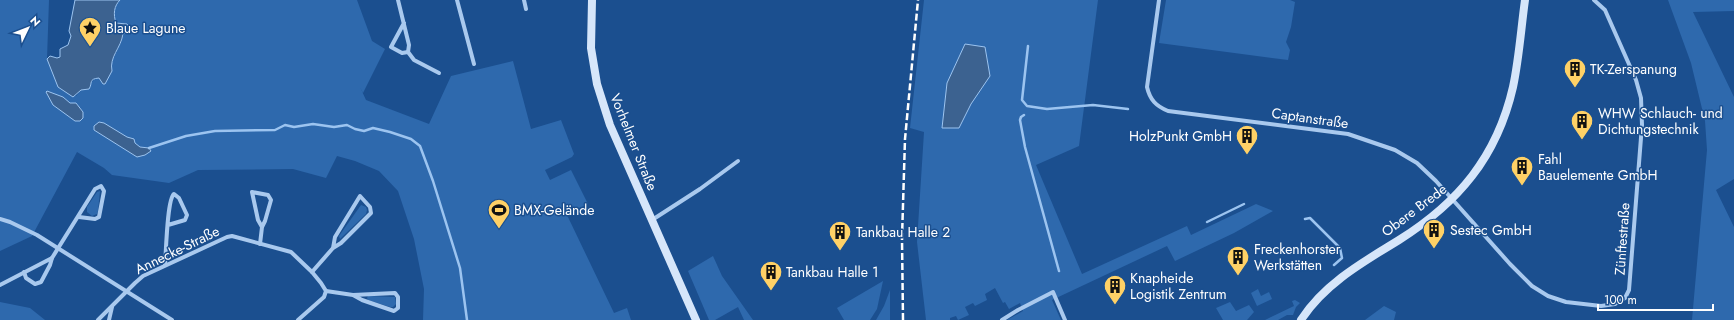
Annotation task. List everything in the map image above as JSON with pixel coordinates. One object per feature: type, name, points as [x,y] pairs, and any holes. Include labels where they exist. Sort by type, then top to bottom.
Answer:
[{"type":"street","points":[[398,0],[409,44],[408,52],[414,60],[439,73]]},
{"type":"street","points":[[457,0],[474,64]]},
{"type":"street","points":[[524,0],[526,9]]},
{"type":"street","name":"Vorhelmer Straße","points":[[592,0],[591,48],[597,84],[610,124],[696,320]]},
{"type":"street","name":"Captanstraße","points":[[1159,0],[1147,87],[1149,95],[1154,102],[1168,111],[1348,134],[1395,150],[1417,163],[1453,199]]},
{"type":"street","name":"Obere Brede","points":[[1301,320],[1310,306],[1335,282],[1412,231],[1453,199],[1488,152],[1499,129],[1513,86],[1525,0]]},
{"type":"street","name":"Zünftestraße","points":[[1453,199],[1510,264],[1532,286],[1548,296],[1566,302],[1600,306],[1615,304],[1625,298],[1629,290],[1630,281],[1641,130],[1641,98],[1636,80],[1605,10],[1594,0]]},
{"type":"street","points":[[404,23],[391,48],[402,53],[408,52]]},
{"type":"street","points":[[652,220],[700,189],[738,161]]},
{"type":"street","points":[[24,272],[26,278],[35,284],[41,282],[52,258],[79,217],[95,189],[101,186],[104,191],[99,217],[95,219],[79,217]]},
{"type":"street","points":[[260,244],[262,227],[271,200],[268,196],[252,192],[258,220],[262,227]]},
{"type":"street","points":[[165,265],[168,225],[170,199],[174,194],[179,198],[187,215],[185,220],[168,225]]},
{"type":"street","points":[[312,272],[332,248],[341,243],[371,213],[370,208],[360,196],[335,237],[332,248]]},
{"type":"street","name":"Annecke-Straße","points":[[0,219],[27,230],[172,320]]},
{"type":"street","name":"Annecke-Straße","points":[[126,292],[144,276],[165,265],[232,236],[291,252],[312,272],[326,291]]},
{"type":"street","points":[[0,285],[52,258]]},
{"type":"street","points":[[302,319],[324,297],[326,291],[353,294],[395,293],[398,297],[398,308],[394,311],[362,300],[353,294]]},
{"type":"street","points":[[98,320],[126,292]]},
{"type":"street","points":[[1002,320],[1053,292],[1065,320]]},
{"type":"street","points":[[109,320],[112,307]]},
{"type":"shaded area","points":[[0,0],[49,0],[47,59],[76,96],[81,90],[86,89],[95,78],[112,71],[111,64],[122,40],[127,24],[116,23],[115,10],[116,5],[120,0],[357,0],[372,41],[385,49],[363,93],[360,87],[366,100],[429,124],[451,76],[513,61],[531,129],[561,120],[574,154],[572,157],[545,170],[550,180],[571,170],[588,204],[567,215],[614,313],[627,308],[631,320],[423,320],[424,289],[414,239],[398,191],[379,171],[355,161],[337,156],[326,178],[293,169],[198,170],[169,183],[112,175],[104,168],[77,152],[32,236],[0,251]],"holes":[[[57,95],[70,103],[76,103],[83,112],[75,121],[67,114]]]},
{"type":"shaded area","name":"Blaue Lagune","points":[[75,0],[120,0],[116,5],[115,10],[116,23],[127,24],[129,28],[127,32],[123,34],[112,61],[112,71],[105,84],[103,84],[99,78],[93,79],[89,89],[81,90],[73,97],[58,87],[47,59],[50,56],[57,58],[60,57],[60,49],[68,45],[71,36],[69,31]]},
{"type":"shaded area","points":[[924,0],[1098,0],[1079,146],[1036,165],[1082,274],[1187,226],[1191,235],[1256,204],[1273,211],[1234,233],[1175,261],[1167,246],[1052,300],[1061,320],[1007,320],[1023,311],[1020,303],[1009,309],[1005,302],[1003,303],[995,288],[985,294],[987,300],[975,306],[973,303],[965,307],[969,315],[958,320],[956,316],[950,318],[950,320],[926,320],[917,242],[924,132],[910,128]]},
{"type":"shaded area","points":[[1166,0],[1290,0],[1295,2],[1291,27],[1286,42],[1290,50],[1288,60],[1159,43]]},
{"type":"shaded area","points":[[1668,0],[1734,0],[1734,11],[1693,12],[1734,97],[1734,179],[1716,190],[1734,227],[1734,320],[1692,320],[1707,150],[1705,121],[1691,63]]},
{"type":"shaded area","points":[[965,44],[985,47],[990,76],[971,104],[959,128],[942,128],[947,83]]},
{"type":"shaded area","points":[[47,91],[63,97],[70,103],[76,103],[83,112],[83,118],[80,121],[75,121],[53,105],[46,92]]},
{"type":"shaded area","points":[[99,122],[104,123],[127,137],[134,139],[135,143],[140,147],[149,148],[151,151],[145,155],[137,157],[94,130],[94,126]]},
{"type":"shaded area","points":[[100,191],[98,211],[97,214],[92,216],[87,212],[87,207],[97,192]]},
{"type":"shaded area","points":[[361,205],[366,207],[366,214],[340,239],[339,236]]},
{"type":"shaded area","points":[[713,256],[722,276],[753,320],[744,320],[738,307],[715,320],[709,320],[688,271]]},
{"type":"shaded area","points":[[883,281],[877,309],[870,320],[844,320],[837,308]]},
{"type":"shaded area","points":[[1258,289],[1261,296],[1269,292],[1272,299],[1257,306],[1251,293]]},
{"type":"shaded area","points":[[890,290],[890,320],[876,320],[884,306]]},
{"type":"shaded area","points":[[368,296],[395,297],[396,304],[393,307],[390,307],[368,300]]},
{"type":"shaded area","points":[[1295,300],[1300,303],[1296,307],[1293,315],[1287,315],[1278,320],[1265,320],[1294,306],[1292,301]]},
{"type":"shaded area","points":[[0,302],[30,308],[45,320],[0,320]]},
{"type":"shaded area","points":[[1230,302],[1236,311],[1249,305],[1254,312],[1247,320],[1223,320],[1216,308]]},
{"type":"shaded area","points":[[1384,306],[1396,312],[1394,320],[1365,320]]},
{"type":"waterway","points":[[1028,46],[1022,100],[1027,106],[1047,109],[1093,105],[1128,109]]},
{"type":"waterway","points":[[1024,115],[1020,120],[1025,147],[1059,271]]},
{"type":"waterway","points":[[149,148],[186,136],[215,131],[275,130],[285,125],[294,127],[313,124],[334,127],[347,125],[364,131],[373,128],[411,139],[420,146],[433,181],[460,268],[467,320]]},
{"type":"waterway","points":[[1207,222],[1244,204]]},
{"type":"waterway","points":[[1305,219],[1310,218],[1340,248],[1342,258],[1334,265]]},
{"type":"railway","points":[[903,320],[902,238],[905,139],[918,0]]},
{"type":"place","name":"Blaue Lagune","points":[[90,48]]},
{"type":"place","name":"TK-Zerspanung","points":[[1575,88]]},
{"type":"place","name":"WHW Schlauch- und Dichtungstechnik","points":[[1582,140]]},
{"type":"place","name":"HolzPunkt GmbH","points":[[1247,156]]},
{"type":"place","name":"Fahl Bauelemente GmbH","points":[[1522,186]]},
{"type":"place","name":"BMX-Gelände","points":[[499,230]]},
{"type":"place","name":"Sestec GmbH","points":[[1434,250]]},
{"type":"place","name":"Tankbau Halle 2","points":[[840,252]]},
{"type":"place","name":"Freckenhorster Werkstätten","points":[[1238,276]]},
{"type":"place","name":"Tankbau Halle 1","points":[[771,292]]},
{"type":"place","name":"Knapheide Logistik Zentrum","points":[[1115,306]]}]
